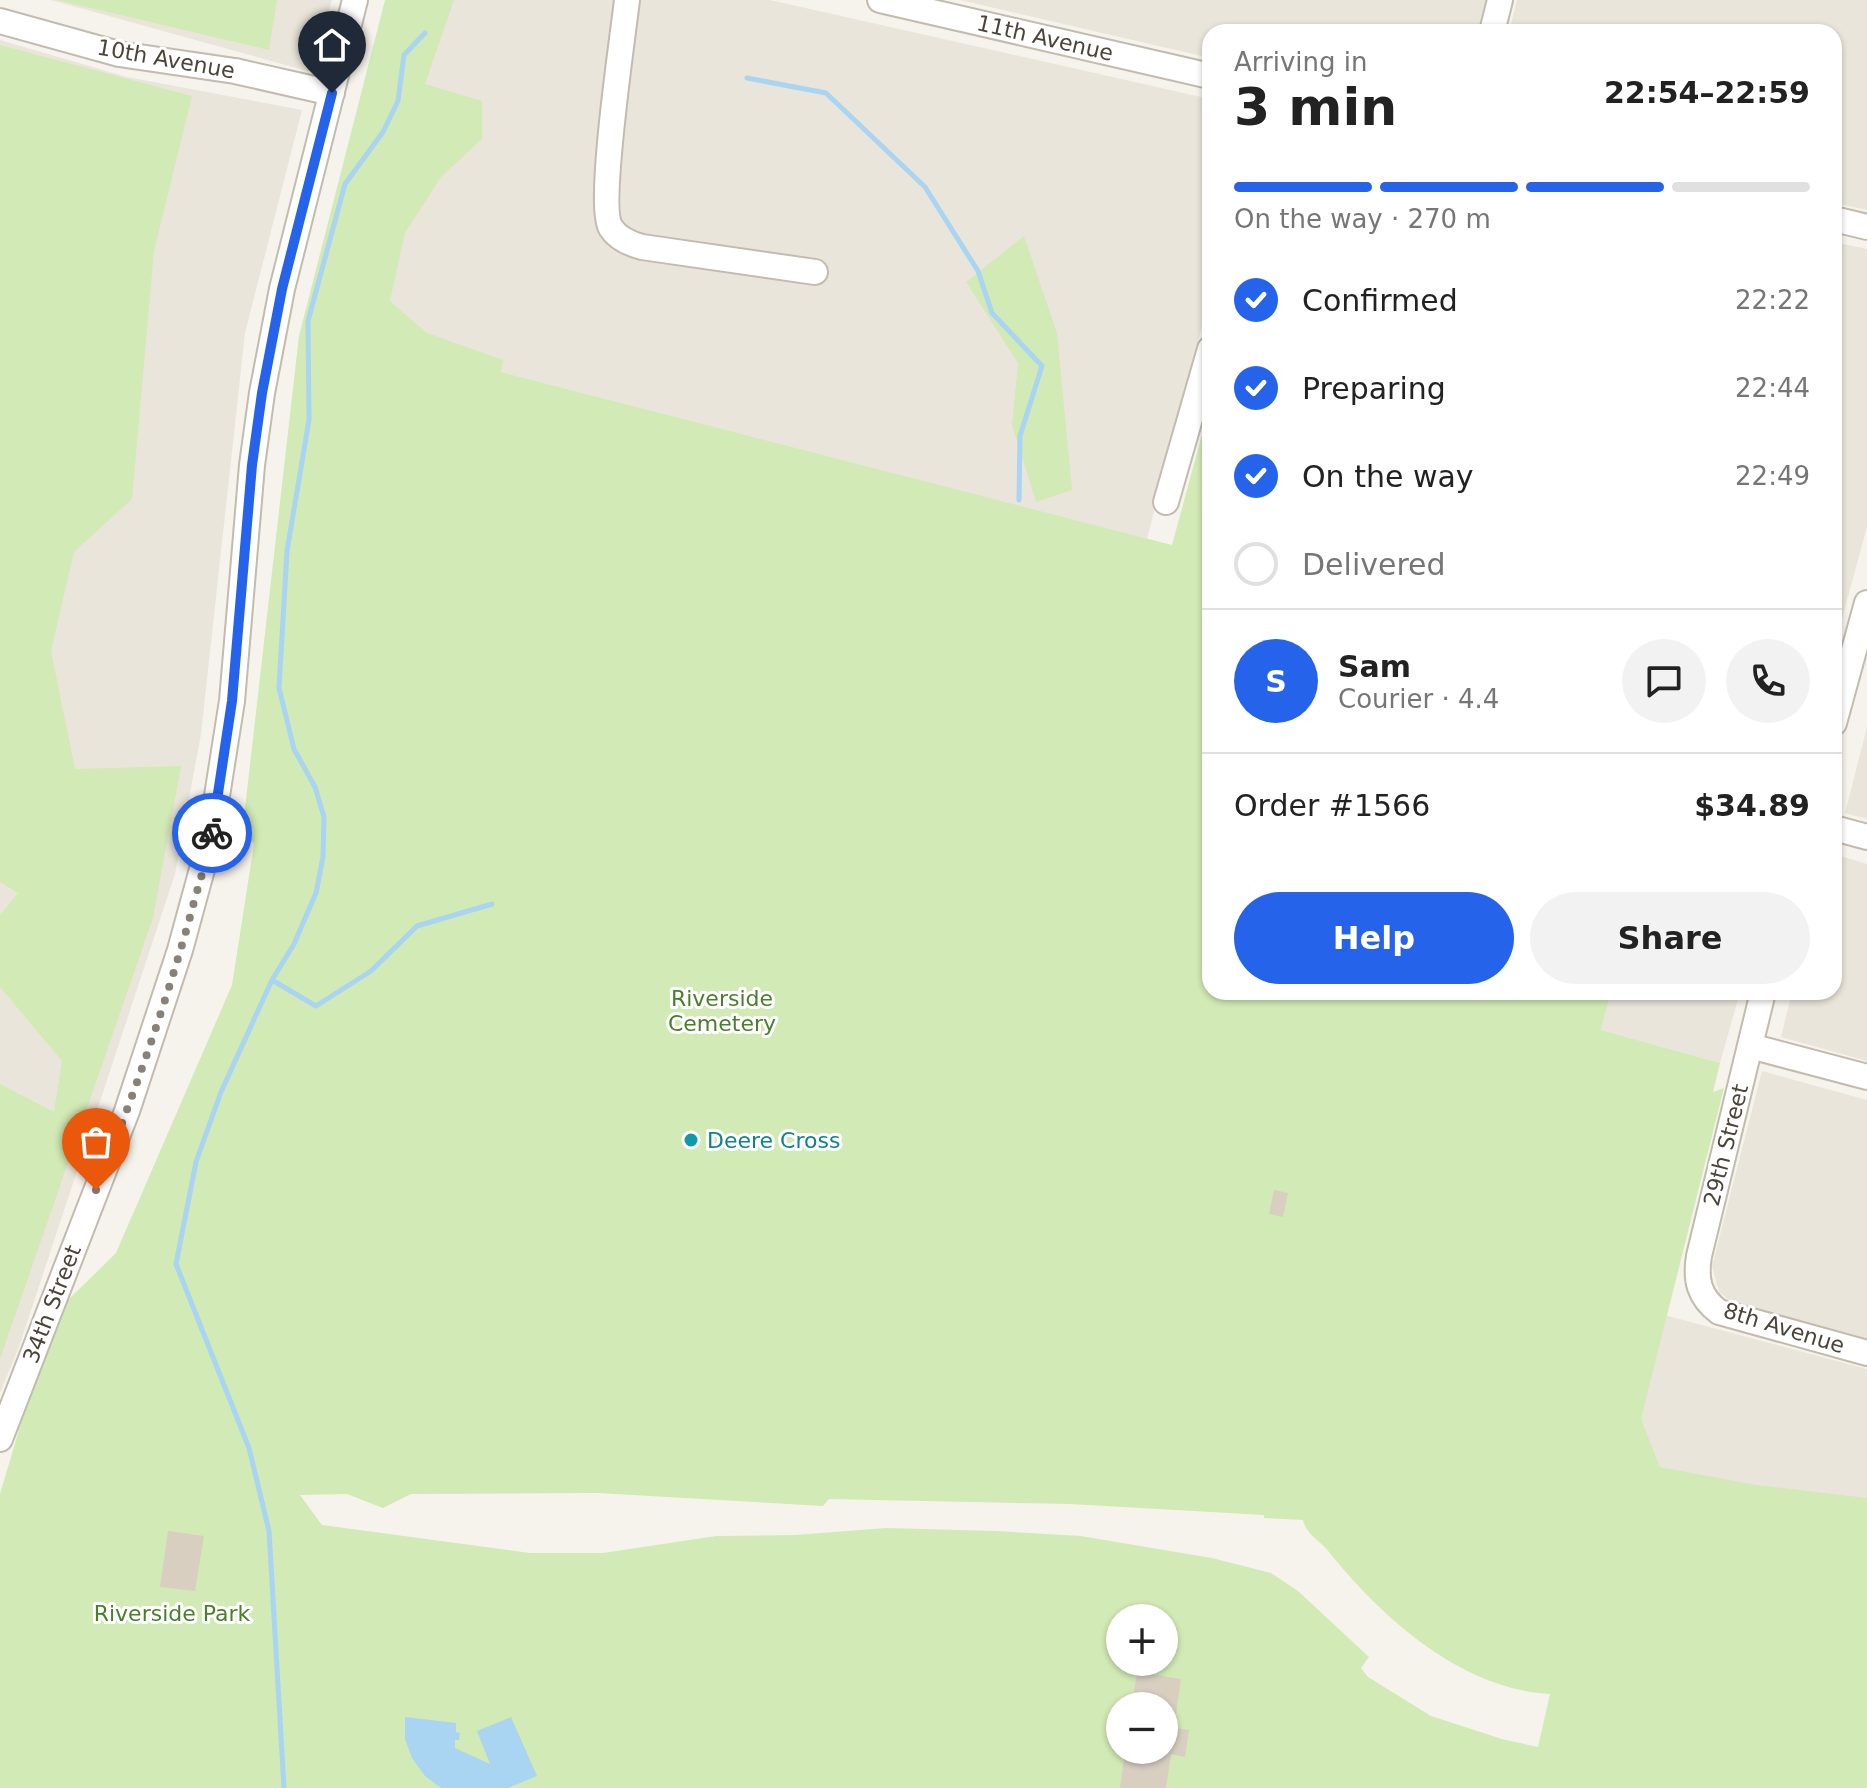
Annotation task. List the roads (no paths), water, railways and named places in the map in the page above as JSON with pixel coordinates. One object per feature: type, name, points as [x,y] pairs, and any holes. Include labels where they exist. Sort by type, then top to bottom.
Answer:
[{"type":"street","name":"34th Street","points":[[2,1426],[127,1111],[180,950],[210,840],[230,716],[252,465],[262,393],[282,289],[355,0]]},
{"type":"street","points":[[627,0],[608,171],[607,217],[611,228],[630,244],[642,247],[815,272]]},
{"type":"street","name":"11th Avenue","points":[[880,0],[1202,74]]},
{"type":"street","points":[[1494,24],[1500,0]]},
{"type":"street","name":"10th Avenue","points":[[0,21],[119,54],[235,71],[332,93]]},
{"type":"street","points":[[1842,221],[1867,227]]},
{"type":"street","points":[[1166,502],[1202,377]]},
{"type":"street","points":[[1842,694],[1867,603]]},
{"type":"street","points":[[1842,830],[1867,837]]},
{"type":"street","name":"29th Street","points":[[1704,1298],[1696,1275],[1699,1256],[1761,1000]]},
{"type":"street","points":[[1750,1046],[1867,1077]]},
{"type":"street","name":"8th Avenue","points":[[1704,1298],[1719,1312],[1867,1353]]},
{"type":"water","points":[[405,1717],[456,1723],[456,1732],[460,1733],[459,1740],[455,1740],[455,1748],[490,1764],[477,1731],[511,1717],[537,1776],[508,1788],[441,1788],[425,1776],[412,1758],[405,1739]]},
{"type":"waterway","points":[[284,1788],[269,1531],[249,1448],[176,1264],[196,1162],[221,1092],[316,893],[323,857],[324,817],[315,787],[294,749],[279,688],[287,551],[309,420],[308,321],[345,184],[383,132],[398,101],[404,55],[425,33]]},
{"type":"waterway","points":[[747,78],[826,93],[925,187],[978,271],[992,313],[1042,366],[1020,436],[1019,500]]},
{"type":"waterway","points":[[272,980],[316,1006],[371,971],[417,926],[492,904]]},
{"type":"place","name":"Deere Cross","points":[[691,1140]]},
{"type":"park label","name":"Riverside Cemetery","points":[[722,1010]]},
{"type":"park label","name":"Riverside Park","points":[[172,1613]]}]
